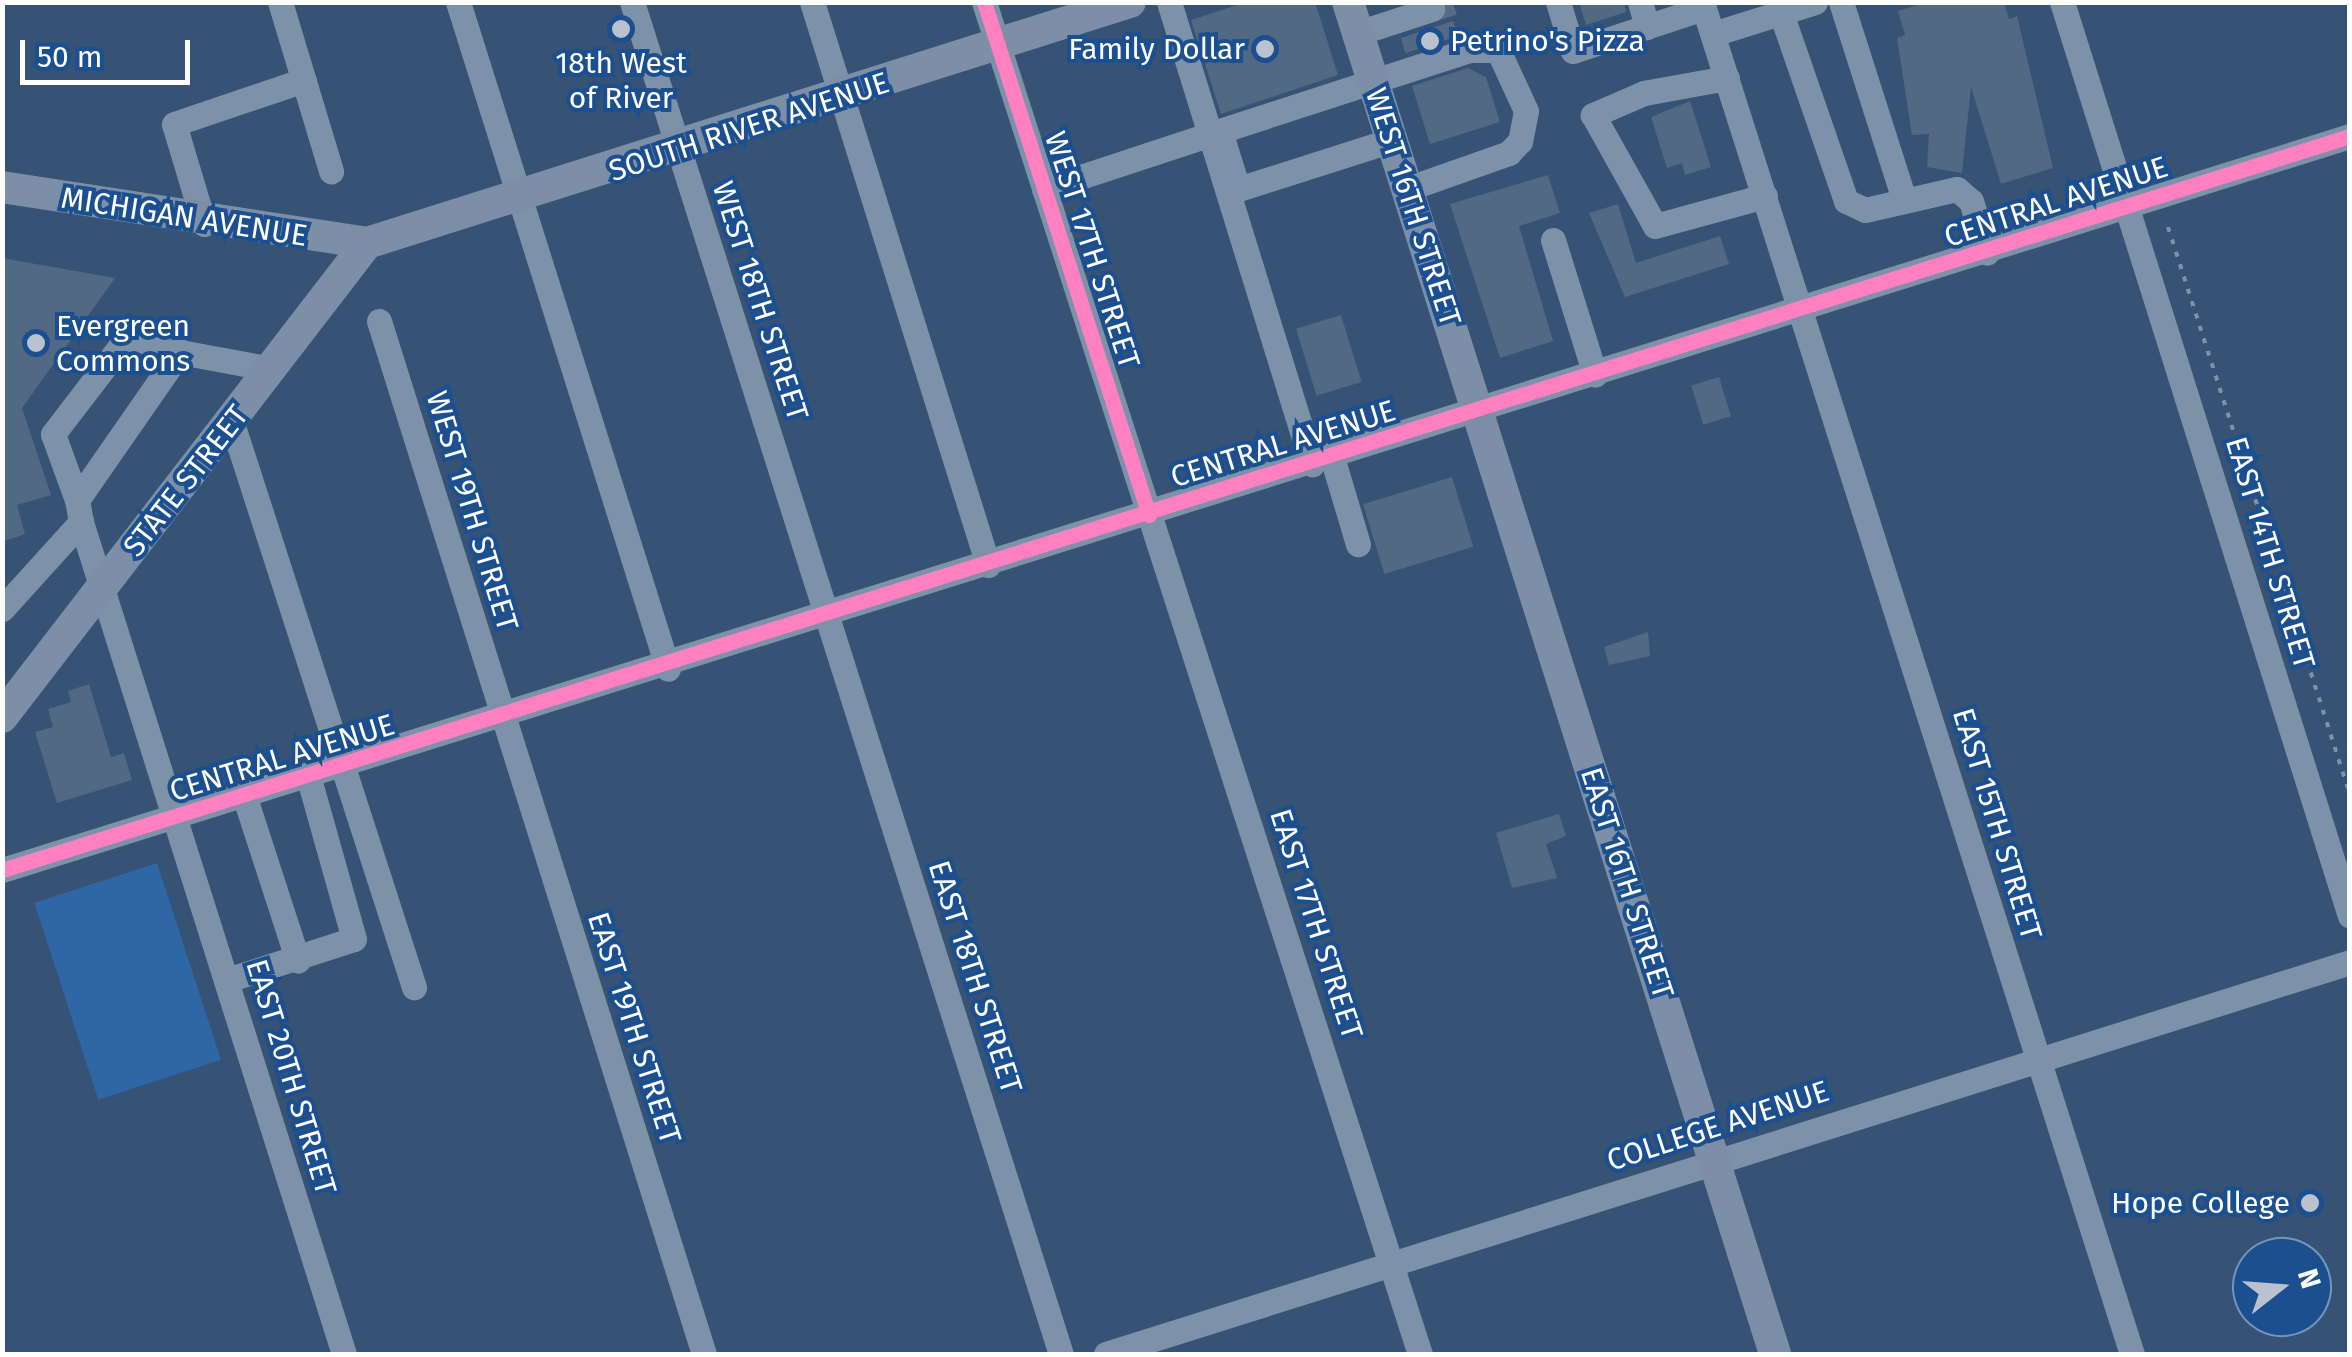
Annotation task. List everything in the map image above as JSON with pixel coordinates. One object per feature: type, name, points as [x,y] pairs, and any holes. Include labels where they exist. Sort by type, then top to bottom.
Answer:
[{"type":"main road","name":"SOUTH RIVER AVENUE","points":[[367,244],[521,200],[1130,2]]},
{"type":"main road","name":"WEST 16TH STREET","points":[[1353,18],[1478,411]]},
{"type":"main road","name":"MICHIGAN AVENUE","points":[[2,188],[204,224],[367,244]]},
{"type":"main road","name":"STATE STREET","points":[[2,717],[367,244]]},
{"type":"main road","name":"EAST 16TH STREET","points":[[1478,411],[1775,1354]]},
{"type":"street","points":[[280,2],[332,170]]},
{"type":"street","points":[[458,2],[668,669]]},
{"type":"street","name":"WEST 18TH STREET","points":[[632,2],[827,618]]},
{"type":"street","points":[[812,2],[988,565]]},
{"type":"street","name":"WEST 17TH STREET","points":[[984,2],[1149,515]]},
{"type":"street","points":[[1170,2],[1322,461],[1358,544]]},
{"type":"street","points":[[1558,2],[1573,51],[1644,15],[1703,5]]},
{"type":"street","points":[[1713,34],[1815,2]]},
{"type":"street","points":[[1840,2],[1904,200]]},
{"type":"street","name":"EAST 14TH STREET","points":[[2062,2],[2350,916]]},
{"type":"street","name":"EAST 15TH STREET","points":[[1703,5],[2132,1354]]},
{"type":"street","points":[[1353,18],[1421,9]]},
{"type":"street","points":[[1781,14],[1846,201],[1866,210],[1946,188],[1966,193],[1987,253]]},
{"type":"street","points":[[1044,189],[1484,46],[1498,50],[1519,85],[1526,125],[1508,153],[1407,189]]},
{"type":"street","points":[[1727,78],[1644,94],[1593,115],[1656,226],[1765,196]]},
{"type":"street","points":[[204,224],[174,124],[304,80]]},
{"type":"street","points":[[1215,132],[1238,189],[1392,140]]},
{"type":"street","name":"CENTRAL AVENUE","points":[[2,870],[503,721],[2350,136]]},
{"type":"street","points":[[1553,240],[1594,375]]},
{"type":"street","name":"WEST 19TH STREET","points":[[379,321],[503,721]]},
{"type":"street","name":"EAST 20TH STREET","points":[[180,352],[170,342],[125,340],[53,434],[344,1354]]},
{"type":"street","points":[[2,610],[79,511],[180,352],[272,369]]},
{"type":"street","points":[[232,423],[347,768],[414,987]]},
{"type":"street","name":"EAST 17TH STREET","points":[[1149,515],[1420,1354]]},
{"type":"street","name":"EAST 18TH STREET","points":[[827,618],[1061,1354]]},
{"type":"street","name":"EAST 19TH STREET","points":[[503,721],[704,1354]]},
{"type":"street","points":[[227,980],[298,961],[354,938],[308,779]]},
{"type":"street","points":[[245,798],[298,961]]},
{"type":"street","name":"COLLEGE AVENUE","points":[[1106,1354],[2350,962]]},
{"type":"path","points":[[2168,227],[2350,794]]},
{"type":"shaded area","points":[[157,863],[221,1060],[98,1100],[34,903]]},
{"type":"building","name":"Family Dollar","points":[[1246,2],[1315,2],[1338,75],[1221,114],[1191,20]]},
{"type":"building","points":[[1579,2],[1624,2],[1626,12],[1586,25]]},
{"type":"building","points":[[1927,2],[2004,2],[2009,19],[2017,16],[2053,168],[2001,184],[1971,87],[1962,173],[1927,167],[1929,134],[1912,135],[1897,38],[1905,35],[1898,11]]},
{"type":"building","name":"Petrino's Pizza","points":[[1453,21],[1458,36],[1406,53],[1401,38]]},
{"type":"building","points":[[1468,68],[1486,77],[1500,122],[1430,144],[1412,86]]},
{"type":"building","points":[[1690,101],[1711,167],[1685,175],[1682,163],[1667,168],[1651,117]]},
{"type":"building","points":[[1548,175],[1560,213],[1519,226],[1553,341],[1500,358],[1450,204]]},
{"type":"building","points":[[1618,204],[1636,263],[1720,236],[1729,264],[1625,297],[1589,213]]},
{"type":"building","name":"Evergreen Commons","points":[[2,258],[115,278],[22,408],[51,495],[17,505],[25,534],[2,542]]},
{"type":"building","points":[[1341,315],[1361,382],[1317,396],[1296,329]]},
{"type":"building","points":[[1719,377],[1731,416],[1703,425],[1691,385]]},
{"type":"building","points":[[1452,477],[1473,547],[1384,574],[1363,504]]},
{"type":"building","points":[[1648,632],[1650,656],[1609,665],[1604,647]]},
{"type":"building","points":[[89,684],[111,757],[124,753],[132,780],[57,803],[35,732],[53,727],[48,709],[71,702],[68,691]]},
{"type":"building","points":[[1559,814],[1566,836],[1546,844],[1557,878],[1512,888],[1496,833]]},
{"type":"tunnel","points":[[1432,9],[1453,2]]},
{"type":"cycle path","points":[[984,2],[1149,515]]},
{"type":"cycle path","points":[[2,870],[2350,136]]},
{"type":"place","name":"18th West of River","points":[[621,29]]},
{"type":"place","name":"Petrino's Pizza","points":[[1430,41]]},
{"type":"place","name":"Family Dollar","points":[[1265,49]]},
{"type":"place","name":"Evergreen Commons","points":[[36,343]]},
{"type":"place","name":"Hope College","points":[[2310,1203]]}]
